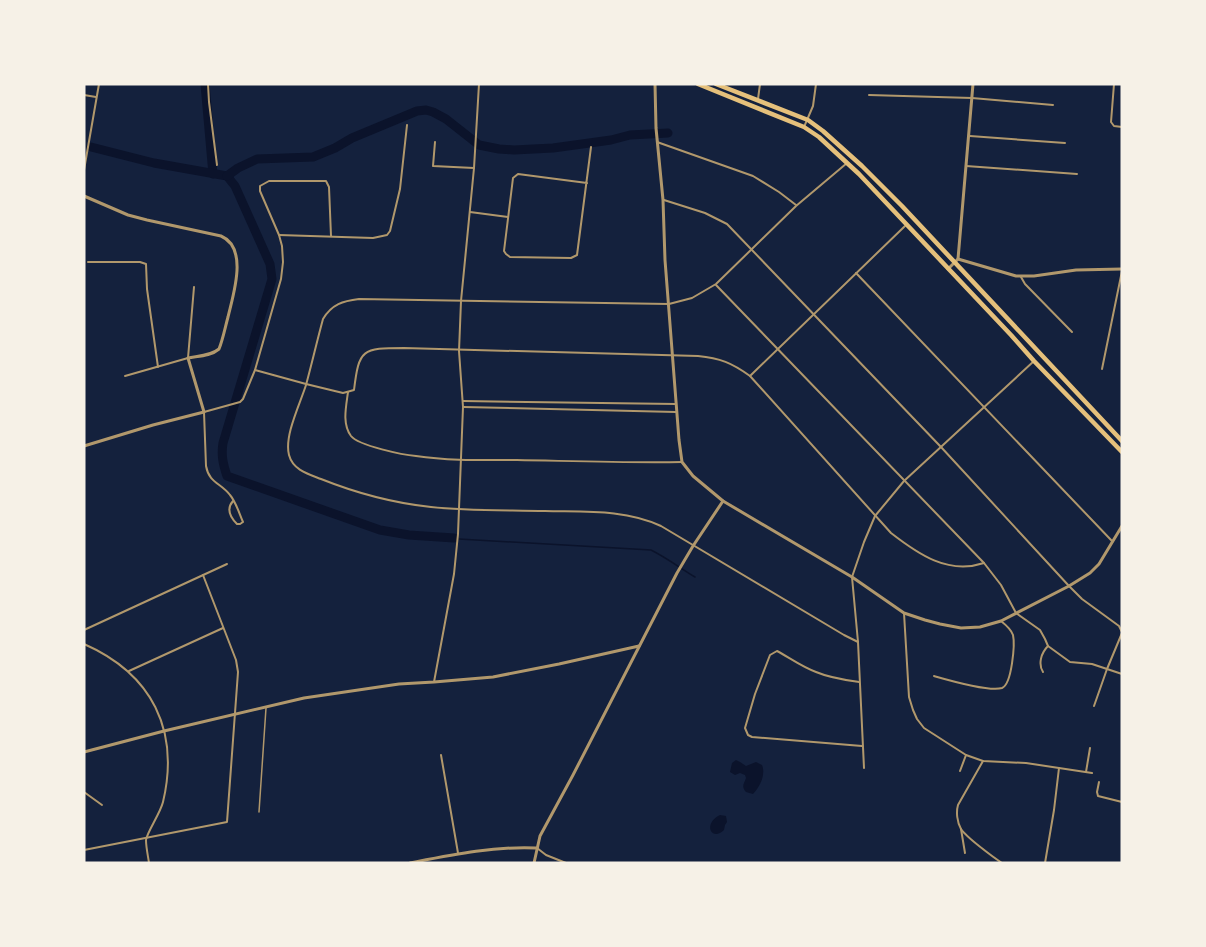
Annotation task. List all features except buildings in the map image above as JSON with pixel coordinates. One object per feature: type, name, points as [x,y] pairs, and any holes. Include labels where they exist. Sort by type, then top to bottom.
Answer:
[{"type":"highway","points":[[698,84],[804,127],[819,137],[907,225],[1122,452]]},
{"type":"highway","points":[[716,84],[808,120],[823,131],[862,166],[956,261],[1122,441]]},
{"type":"street","points":[[84,170],[99,84]]},
{"type":"street","points":[[208,84],[217,165]]},
{"type":"street","points":[[434,682],[454,574],[459,509],[463,407],[459,351],[461,301],[474,168],[479,84]]},
{"type":"street","points":[[656,84],[656,128],[676,404],[682,462],[693,476],[723,501],[852,577],[904,613],[961,628],[980,627],[1001,621],[1090,573],[1099,564],[1122,526]]},
{"type":"street","points":[[758,100],[760,84]]},
{"type":"street","points":[[804,127],[813,106],[816,84]]},
{"type":"street","points":[[948,269],[956,261],[973,84]]},
{"type":"street","points":[[1114,84],[1110,117],[1114,126],[1122,127]]},
{"type":"street","points":[[84,95],[97,97]]},
{"type":"street","points":[[869,95],[972,98],[1053,105]]},
{"type":"street","points":[[279,235],[374,238],[387,235],[400,189],[407,125]]},
{"type":"street","points":[[969,136],[1065,144]]},
{"type":"street","points":[[435,142],[433,166],[474,168]]},
{"type":"street","points":[[657,142],[753,176],[796,206]]},
{"type":"street","points":[[587,183],[518,174],[513,178],[504,251],[507,255],[510,257],[561,258],[577,255],[587,183],[591,147]]},
{"type":"street","points":[[847,163],[796,206],[716,284],[693,298],[669,304],[359,299],[335,304],[323,319],[291,430],[289,454],[292,463],[299,470],[336,485],[392,501],[431,508],[612,513],[646,519],[858,642]]},
{"type":"street","points":[[966,166],[1077,174]]},
{"type":"street","points":[[84,446],[153,425],[236,404],[243,399],[255,370],[281,279],[283,262],[279,235],[260,191],[261,186],[269,181],[326,181],[331,236]]},
{"type":"street","points":[[84,196],[128,215],[226,238],[235,253],[237,267],[235,286],[221,345],[215,352],[125,376]]},
{"type":"street","points":[[663,200],[687,207],[727,224],[941,447],[1069,586],[1082,599],[1119,626],[1122,633],[1094,706]]},
{"type":"street","points":[[470,212],[508,218]]},
{"type":"street","points":[[750,376],[907,225]]},
{"type":"street","points":[[88,261],[146,264],[147,289],[158,367]]},
{"type":"street","points":[[956,261],[1021,277],[1076,270],[1122,270],[1102,369]]},
{"type":"street","points":[[856,273],[1112,542]]},
{"type":"street","points":[[1021,277],[1025,284],[1072,332]]},
{"type":"street","points":[[716,284],[984,563],[1001,585],[1016,613],[1040,630],[1048,646],[1070,662],[1092,664],[1122,674]]},
{"type":"street","points":[[194,287],[188,358],[204,412],[207,473],[229,494],[233,501],[243,522],[240,524],[233,521],[229,512],[233,501]]},
{"type":"street","points":[[255,370],[343,393],[354,390],[358,363],[362,356],[368,351],[382,348],[715,358],[734,365],[750,376],[875,516],[906,545],[925,556],[959,568],[974,567],[984,563]]},
{"type":"street","points":[[864,768],[858,642],[852,577],[858,556],[875,516],[904,481],[1034,361]]},
{"type":"street","points":[[348,392],[345,417],[351,436],[368,445],[399,453],[462,459],[682,462]]},
{"type":"street","points":[[463,401],[676,404]]},
{"type":"street","points":[[463,407],[677,412]]},
{"type":"street","points":[[534,863],[540,836],[556,804],[677,573],[723,501]]},
{"type":"street","points":[[84,630],[227,564]]},
{"type":"street","points":[[84,850],[228,822],[238,672],[236,660],[203,575]]},
{"type":"street","points":[[904,613],[909,697],[912,710],[924,728],[966,755],[983,761],[1026,763],[1092,773]]},
{"type":"street","points":[[934,676],[967,685],[992,688],[1007,685],[1010,678],[1014,639],[1012,633],[1001,621]]},
{"type":"street","points":[[129,671],[223,628]]},
{"type":"street","points":[[84,644],[129,671],[158,711],[164,730],[169,766],[167,786],[162,808],[146,838],[149,863]]},
{"type":"street","points":[[84,752],[164,730],[304,698],[399,684],[493,677],[639,646]]},
{"type":"street","points":[[1043,672],[1040,661],[1048,646]]},
{"type":"street","points":[[860,682],[817,673],[775,651],[770,655],[744,728],[752,737],[863,746]]},
{"type":"street","points":[[1086,772],[1090,748]]},
{"type":"street","points":[[441,755],[459,854]]},
{"type":"street","points":[[960,771],[966,755]]},
{"type":"street","points":[[965,853],[956,811],[983,761]]},
{"type":"street","points":[[1045,863],[1059,768]]},
{"type":"street","points":[[1099,782],[1098,796],[1122,802]]},
{"type":"street","points":[[84,792],[102,805]]},
{"type":"street","points":[[961,829],[1002,863]]},
{"type":"street","points":[[410,863],[515,847],[537,848],[546,855],[566,863]]},
{"type":"lane","points":[[259,812],[266,706]]},
{"type":"water","points":[[736,760],[746,766],[756,762],[762,765],[762,780],[753,794],[746,792],[744,788],[745,775],[740,773],[735,775],[730,772],[732,763]]},
{"type":"water","points":[[720,815],[726,816],[727,822],[724,830],[716,834],[710,827]]},
{"type":"waterway","points":[[205,84],[213,174]]},
{"type":"waterway","points":[[227,176],[257,159],[313,157],[352,138],[417,111],[426,110],[446,119],[479,145],[499,149],[553,148],[630,135],[668,133]]},
{"type":"waterway","points":[[91,147],[154,163],[227,176],[235,186],[270,264],[272,279],[223,443],[222,452],[227,476],[380,530],[409,535],[454,538]]},
{"type":"waterway","points":[[459,539],[651,550],[695,577]]}]
